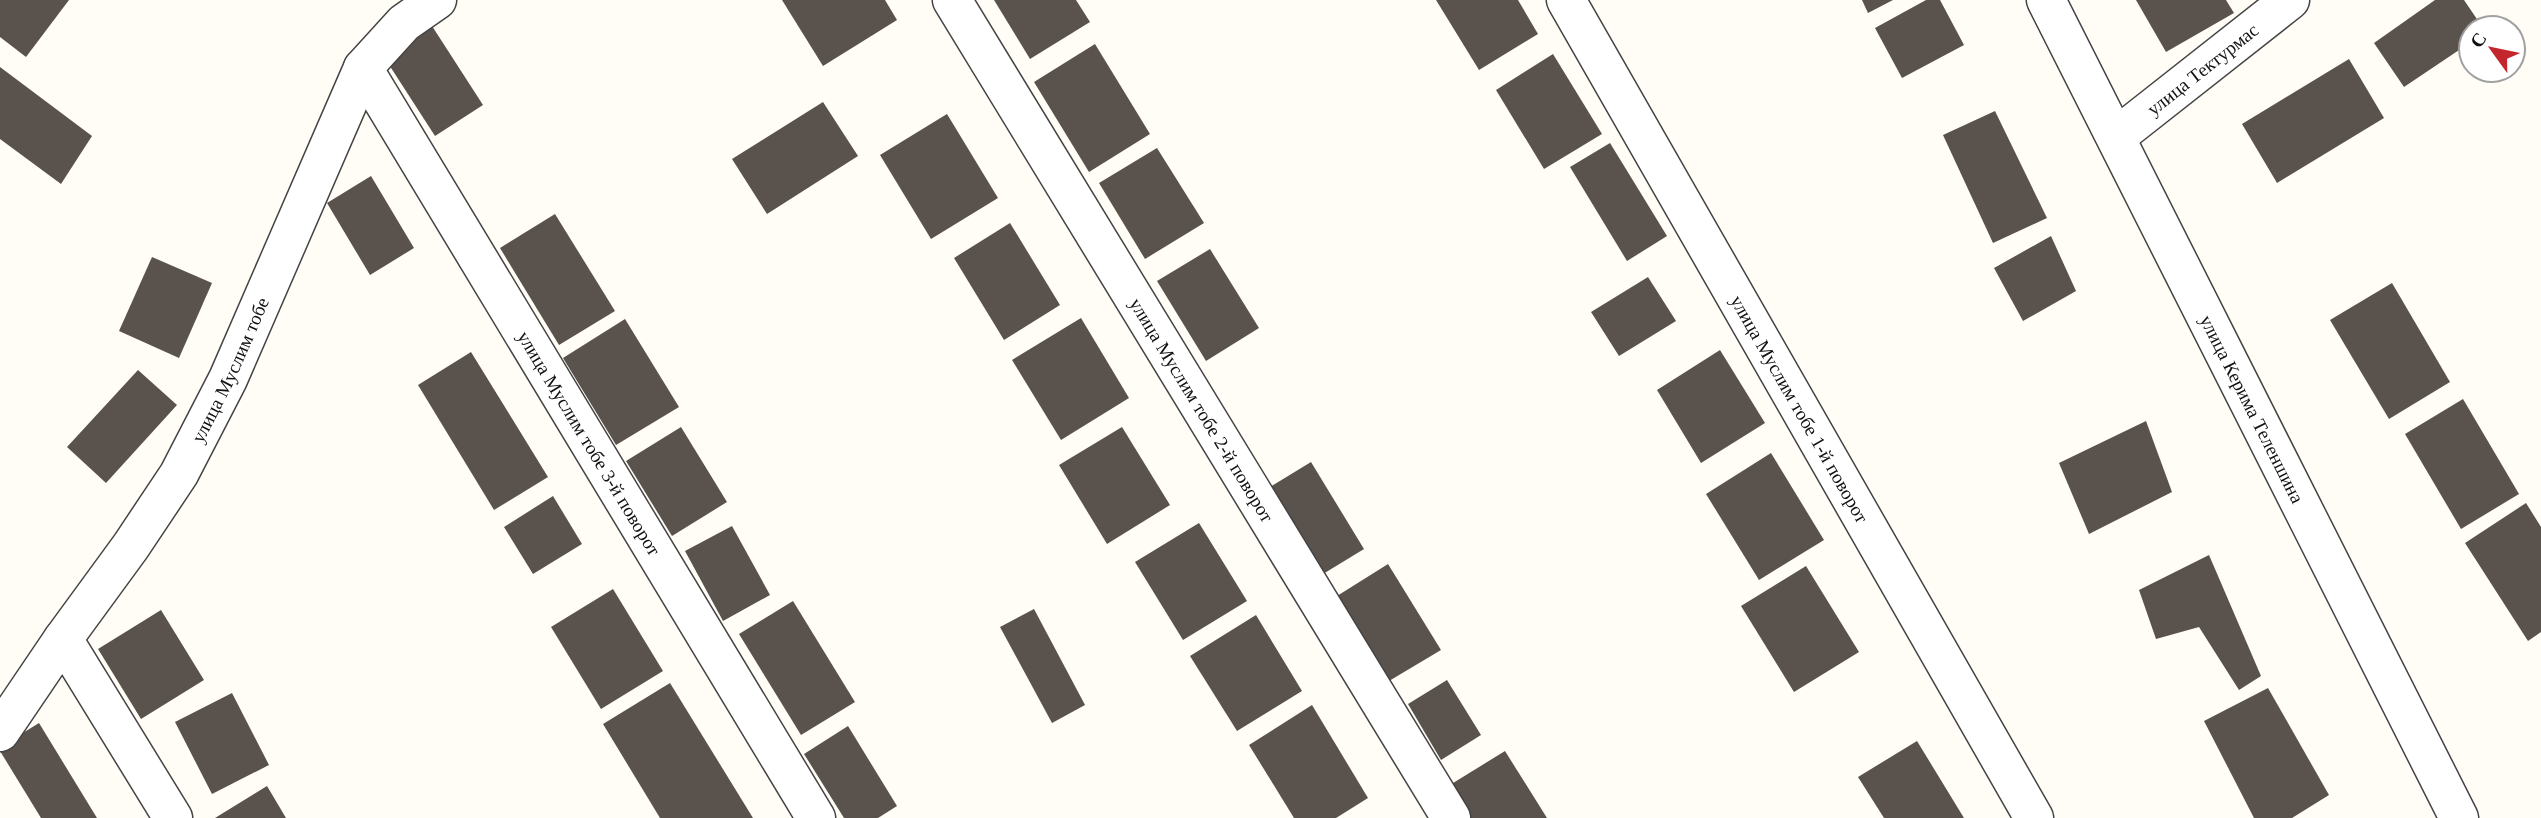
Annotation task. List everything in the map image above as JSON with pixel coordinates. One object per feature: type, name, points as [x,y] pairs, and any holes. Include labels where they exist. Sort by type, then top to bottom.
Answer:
[{"type":"street","name":"улица Муслим тобе","points":[[0,732],[179,474],[228,379],[363,68],[404,23],[437,0]]},
{"type":"street","name":"улица Муслим тобе 2-й поворот","points":[[952,0],[1451,818]]},
{"type":"street","name":"улица Муслим тобе 1-й поворот","points":[[1566,0],[2034,818]]},
{"type":"street","name":"улица Керима Теленшина","points":[[2046,0],[2459,818]]},
{"type":"street","name":"улица Тектурмас","points":[[2116,137],[2290,0]]},
{"type":"street","name":"улица Муслим тобе 3-й поворот","points":[[363,68],[816,818]]},
{"type":"street","points":[[64,639],[173,818]]},
{"type":"building","points":[[0,0],[69,0],[26,57],[0,37]]},
{"type":"building","points":[[782,0],[885,0],[897,20],[823,66]]},
{"type":"building","points":[[994,0],[1076,0],[1090,22],[1030,59]]},
{"type":"building","points":[[1436,0],[1518,0],[1538,34],[1479,70]]},
{"type":"building","points":[[1862,0],[1893,0],[1868,13]]},
{"type":"building","points":[[1926,0],[1940,0],[1964,45],[1902,78],[1875,28]]},
{"type":"building","points":[[2136,0],[2226,0],[2234,13],[2166,52]]},
{"type":"building","points":[[2435,0],[2464,0],[2474,14],[2457,14],[2457,51],[2404,87],[2374,43]]},
{"type":"building","points":[[432,26],[483,105],[435,136],[384,57]]},
{"type":"building","points":[[1095,44],[1150,134],[1089,172],[1034,82]]},
{"type":"building","points":[[1553,54],[1602,134],[1544,169],[1496,90]]},
{"type":"building","points":[[2349,59],[2384,118],[2277,183],[2242,124]]},
{"type":"building","points":[[0,67],[92,136],[61,184],[0,139]]},
{"type":"building","points":[[823,102],[858,156],[767,214],[732,159]]},
{"type":"building","points":[[1995,111],[2047,218],[1993,243],[1943,135]]},
{"type":"building","points":[[947,114],[998,198],[931,239],[880,155]]},
{"type":"building","points":[[1610,143],[1667,236],[1627,261],[1570,167]]},
{"type":"building","points":[[1157,148],[1204,223],[1145,259],[1099,183]]},
{"type":"building","points":[[371,176],[414,248],[370,275],[327,203]]},
{"type":"building","points":[[555,214],[615,311],[559,345],[500,248]]},
{"type":"building","points":[[1010,223],[1060,305],[1004,340],[954,258]]},
{"type":"building","points":[[2051,236],[2076,291],[2023,321],[1994,268]]},
{"type":"building","points":[[1210,249],[1259,328],[1206,361],[1157,281]]},
{"type":"building","points":[[152,257],[212,283],[179,358],[119,331]]},
{"type":"building","points":[[1648,277],[1676,321],[1619,356],[1591,312]]},
{"type":"building","points":[[2392,283],[2450,382],[2389,419],[2330,320]]},
{"type":"building","points":[[1081,318],[1129,398],[1061,440],[1012,360]]},
{"type":"building","points":[[625,319],[679,407],[616,445],[563,358]]},
{"type":"building","points":[[1720,350],[1765,423],[1701,463],[1657,390]]},
{"type":"building","points":[[471,352],[548,477],[494,510],[418,385]]},
{"type":"building","points":[[138,370],[177,405],[106,483],[67,447]]},
{"type":"building","points":[[2463,399],[2519,494],[2461,529],[2405,434]]},
{"type":"building","points":[[2146,421],[2172,492],[2089,534],[2059,463]]},
{"type":"building","points":[[681,427],[727,502],[672,536],[626,461]]},
{"type":"building","points":[[1122,427],[1170,505],[1107,544],[1059,465]]},
{"type":"building","points":[[1771,453],[1824,540],[1759,580],[1706,494]]},
{"type":"building","points":[[1311,462],[1364,549],[1323,574],[1270,487]]},
{"type":"building","points":[[553,496],[582,544],[533,574],[504,527]]},
{"type":"building","points":[[2526,503],[2541,527],[2541,632],[2528,641],[2465,543]]},
{"type":"building","points":[[1199,523],[1247,601],[1183,640],[1135,562]]},
{"type":"building","points":[[732,526],[770,595],[723,621],[685,551]]},
{"type":"building","points":[[2209,555],[2261,676],[2239,690],[2199,627],[2156,639],[2139,590]]},
{"type":"building","points":[[1388,564],[1441,650],[1389,681],[1337,596]]},
{"type":"building","points":[[1806,566],[1859,652],[1794,692],[1741,606]]},
{"type":"building","points":[[613,589],[663,671],[601,709],[551,627]]},
{"type":"building","points":[[793,601],[855,702],[801,735],[739,634]]},
{"type":"building","points":[[1034,609],[1085,705],[1052,723],[1000,627]]},
{"type":"building","points":[[161,610],[204,680],[141,719],[98,649]]},
{"type":"building","points":[[1256,615],[1302,691],[1237,731],[1190,656]]},
{"type":"building","points":[[1447,680],[1481,735],[1441,760],[1408,704]]},
{"type":"building","points":[[670,683],[753,818],[660,818],[603,724]]},
{"type":"building","points":[[2268,688],[2329,795],[2292,818],[2254,818],[2204,721]]},
{"type":"building","points":[[232,693],[269,765],[212,794],[175,722]]},
{"type":"building","points":[[1312,705],[1368,798],[1336,818],[1294,818],[1249,745]]},
{"type":"building","points":[[39,723],[97,818],[41,818],[0,751],[0,747]]},
{"type":"building","points":[[848,726],[897,806],[878,818],[844,818],[804,754]]},
{"type":"building","points":[[1917,741],[1964,818],[1884,818],[1858,777]]},
{"type":"building","points":[[1505,751],[1547,818],[1463,818],[1445,788]]},
{"type":"building","points":[[267,786],[286,818],[215,818]]}]
